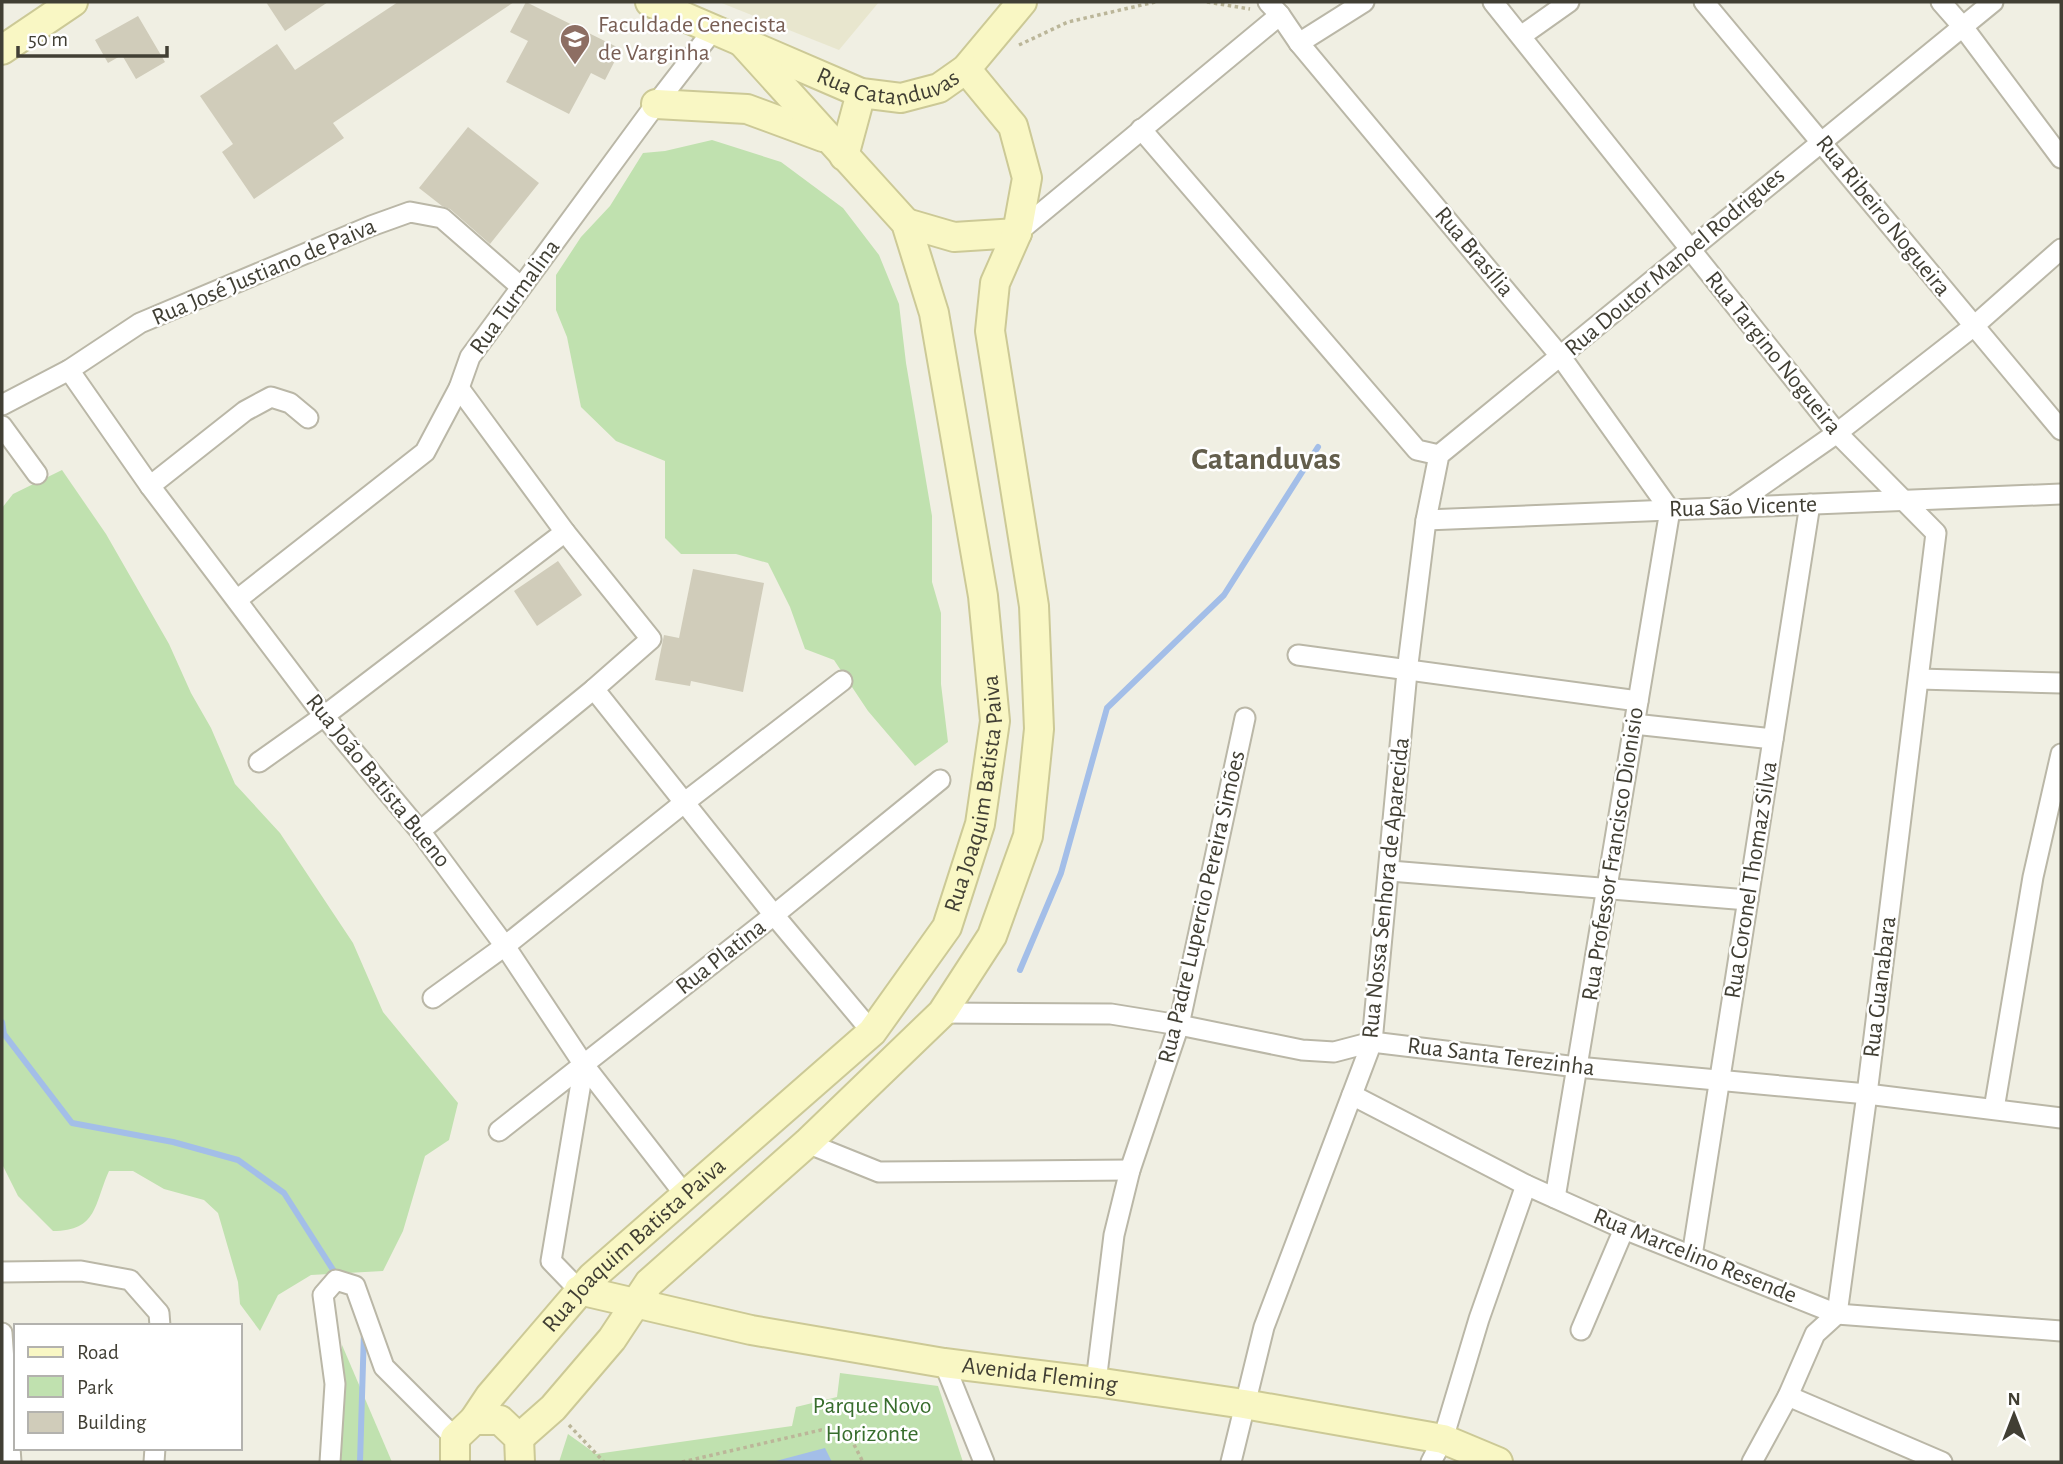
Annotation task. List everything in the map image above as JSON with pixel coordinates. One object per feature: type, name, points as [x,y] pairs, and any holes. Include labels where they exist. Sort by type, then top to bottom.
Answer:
[{"type":"main road","points":[[2,50],[73,2]]},
{"type":"main road","name":"Rua Catanduvas","points":[[650,2],[861,93],[901,98],[939,88],[966,69],[1022,2]]},
{"type":"main road","name":"Rua Joaquim Batista Paiva","points":[[462,1440],[490,1396],[579,1290],[872,1032],[947,928],[980,824],[995,721],[983,596],[934,313],[906,223],[741,42]]},
{"type":"main road","name":"Rua Joaquim Batista Paiva","points":[[462,1440],[500,1420],[520,1450],[612,1339],[649,1283],[807,1143],[942,1013],[992,936],[1028,836],[1039,729],[1034,606],[990,331],[995,283],[1017,233],[1027,178],[1013,126],[966,69]]},
{"type":"main road","points":[[656,104],[747,109],[836,148],[861,93]]},
{"type":"main road","points":[[906,223],[954,237],[1017,233]]},
{"type":"main road","name":"Avenida Fleming","points":[[579,1290],[751,1330],[944,1363],[1244,1404],[1498,1462]]},
{"type":"street","points":[[1299,43],[1364,2]]},
{"type":"street","name":"Rua Targino Nogueira","points":[[1493,2],[1837,433],[1904,500]]},
{"type":"street","points":[[1521,36],[1569,2]]},
{"type":"street","name":"Rua Ribeiro Nogueira","points":[[1704,2],[2061,429]]},
{"type":"street","points":[[1941,2],[1963,27],[2061,158]]},
{"type":"street","name":"Rua Doutor Manoel Rodrigues","points":[[1439,455],[1993,2]]},
{"type":"street","name":"Rua Brasília","points":[[1274,8],[1299,43],[1561,356],[1670,510]]},
{"type":"street","points":[[1017,233],[1141,129],[1274,8]]},
{"type":"street","name":"Rua Turmalina","points":[[238,599],[425,452],[458,388],[470,357],[714,29]]},
{"type":"street","points":[[1141,129],[1417,450],[1439,455],[1426,520]]},
{"type":"street","name":"Rua José Justiano de Paiva","points":[[2,405],[69,370],[141,323],[410,212],[442,218],[521,287]]},
{"type":"street","points":[[1730,507],[1837,433],[1973,326],[2061,249]]},
{"type":"street","name":"Rua João Batista Bueno","points":[[69,370],[150,486],[324,716],[420,831],[505,946],[584,1065],[685,1195]]},
{"type":"street","points":[[420,831],[651,639],[565,532],[458,388]]},
{"type":"street","points":[[150,486],[245,411],[271,397],[290,402],[308,418]]},
{"type":"street","points":[[2,426],[37,474]]},
{"type":"street","name":"Rua São Vicente","points":[[1426,520],[2061,494]]},
{"type":"street","name":"Rua Guanabara","points":[[1837,1314],[1936,533],[1904,500]]},
{"type":"street","name":"Rua Coronel Thomaz Silva","points":[[1692,1256],[1810,504]]},
{"type":"street","name":"Rua Professor Francisco Dionisio","points":[[1555,1198],[1670,510]]},
{"type":"street","name":"Rua Nossa Senhora de Aparecida","points":[[1231,1462],[1264,1327],[1373,1042],[1407,672],[1426,520]]},
{"type":"street","points":[[259,762],[324,716],[565,532]]},
{"type":"street","points":[[1298,656],[1638,701]]},
{"type":"street","points":[[1919,679],[2061,683]]},
{"type":"street","points":[[433,998],[505,946],[842,681]]},
{"type":"street","points":[[594,689],[774,915],[872,1032]]},
{"type":"street","name":"Rua Padre Lupercio Pereira Simões","points":[[1096,1382],[1114,1235],[1130,1170],[1180,1025],[1245,718]]},
{"type":"street","points":[[1634,724],[1773,739]]},
{"type":"street","points":[[1994,1109],[2032,877],[2061,754]]},
{"type":"street","name":"Rua Platina","points":[[499,1132],[940,780]]},
{"type":"street","points":[[1390,871],[1748,900]]},
{"type":"street","name":"Rua Santa Terezinha","points":[[942,1013],[1111,1014],[1302,1050],[1334,1052],[1373,1042],[1577,1067],[1867,1094],[2061,1118]]},
{"type":"street","points":[[579,1290],[551,1261],[584,1065]]},
{"type":"street","name":"Rua Marcelino Resende","points":[[1352,1095],[1526,1185],[1623,1229],[1837,1314],[2061,1331]]},
{"type":"street","points":[[807,1143],[879,1172],[1130,1170]]},
{"type":"street","points":[[1437,1450],[1526,1185]]},
{"type":"street","points":[[1581,1330],[1623,1229]]},
{"type":"street","points":[[2,1272],[81,1271],[130,1280],[159,1313],[160,1324]]},
{"type":"street","points":[[330,1462],[335,1384],[323,1295],[336,1280],[355,1286],[384,1367],[462,1440]]},
{"type":"street","points":[[1752,1462],[1788,1396],[1815,1334],[1837,1314]]},
{"type":"street","points":[[2,1333],[11,1462]]},
{"type":"street","points":[[944,1363],[984,1462]]},
{"type":"street","points":[[1788,1396],[1942,1462]]},
{"type":"path","points":[[1011,48],[1068,22],[1154,2]]},
{"type":"path","points":[[1207,2],[1274,8]]},
{"type":"path","points":[[553,1408],[604,1462]]},
{"type":"path","points":[[682,1462],[821,1430],[849,1435],[863,1462]]},
{"type":"shaded area","points":[[719,2],[879,2],[839,50]]},
{"type":"green space","points":[[712,140],[781,162],[843,208],[879,255],[899,304],[906,363],[932,516],[932,582],[941,613],[941,684],[948,742],[915,766],[868,711],[834,660],[805,649],[790,607],[768,563],[736,554],[681,554],[665,538],[665,461],[616,441],[581,407],[567,337],[556,310],[556,275],[581,237],[610,206],[643,153],[665,151]]},
{"type":"green space","points":[[62,470],[106,534],[169,644],[191,693],[211,728],[235,784],[280,833],[353,943],[383,1012],[458,1103],[449,1140],[425,1156],[403,1231],[383,1271],[311,1275],[278,1295],[260,1331],[240,1304],[238,1282],[218,1213],[204,1200],[164,1189],[133,1171],[109,1171],[97,1204],[87,1221],[68,1230],[53,1231],[18,1196],[2,1164],[2,508],[13,494]]},
{"type":"green space","points":[[342,1345],[392,1462],[338,1462]]},
{"type":"green space","name":"Parque Novo Horizonte","points":[[840,1373],[938,1386],[963,1462],[559,1462],[568,1434],[596,1454],[792,1426],[796,1407],[837,1397]]},
{"type":"water","points":[[825,1448],[832,1462],[772,1462]]},
{"type":"building","points":[[266,2],[328,2],[285,31]]},
{"type":"building","points":[[398,2],[514,2],[333,123],[344,138],[254,199],[222,152],[233,144],[200,96],[277,44],[295,70]]},
{"type":"building","name":"Faculdade Cenecista de Varginha","points":[[526,2],[621,49],[605,80],[591,73],[569,114],[506,82],[528,41],[510,32]]},
{"type":"building","points":[[138,16],[165,62],[136,79],[122,55],[108,63],[95,40]]},
{"type":"building","points":[[468,127],[539,183],[490,244],[450,209],[419,188]]},
{"type":"building","points":[[558,561],[582,595],[537,626],[514,591]]},
{"type":"building","points":[[693,569],[764,583],[743,692],[691,681],[690,686],[655,680],[664,635],[679,638]]},
{"type":"waterway","points":[[1020,970],[1061,873],[1107,708],[1224,595],[1318,447]]},
{"type":"waterway","points":[[2,1022],[4,1034],[72,1123],[173,1142],[238,1160],[284,1193],[337,1276]]},
{"type":"waterway","points":[[360,1462],[364,1331]]},
{"type":"place","name":"Faculdade Cenecista de Varginha","points":[[575,66]]},
{"type":"district","name":"Catanduvas","points":[[1266,459]]}]
